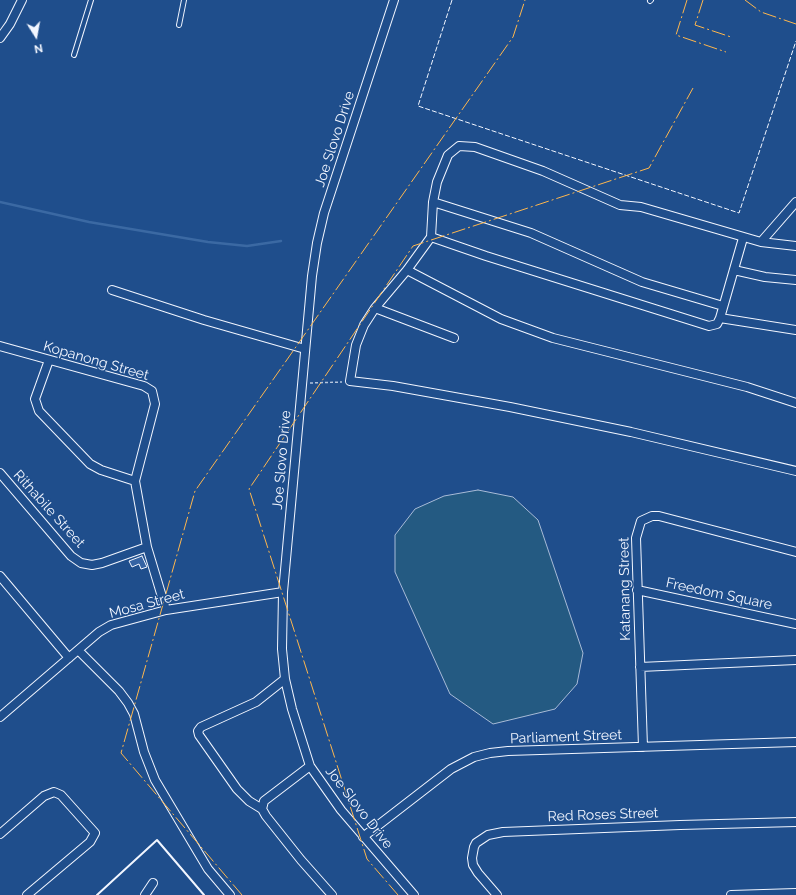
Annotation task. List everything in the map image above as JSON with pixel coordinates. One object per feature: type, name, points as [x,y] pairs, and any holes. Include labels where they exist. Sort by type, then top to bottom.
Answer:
[{"type":"street","points":[[0,38],[10,24],[22,0]]},
{"type":"street","name":"Joe Slovo Drive","points":[[394,0],[320,227],[314,260],[283,592],[282,649],[285,679],[292,709],[310,766],[363,837],[414,895]]},
{"type":"street","points":[[796,246],[761,242],[743,238],[641,207],[620,205],[543,171],[469,146],[455,147],[448,155],[437,182],[433,202],[431,237],[407,270],[375,308],[364,325],[356,345],[350,382],[393,386],[518,409],[631,432],[796,471]]},
{"type":"street","points":[[433,202],[530,233],[642,282],[723,306]]},
{"type":"street","points":[[761,242],[796,202]]},
{"type":"street","points":[[431,237],[486,256],[709,326],[717,324],[720,318],[743,238]]},
{"type":"street","points":[[407,270],[501,318],[553,338],[747,388],[796,403]]},
{"type":"street","points":[[734,270],[765,277],[796,280]]},
{"type":"street","points":[[112,290],[204,320],[305,349]]},
{"type":"street","points":[[375,308],[454,338]]},
{"type":"street","points":[[720,318],[796,330]]},
{"type":"street","name":"Kopanong Street","points":[[0,346],[144,386],[152,391],[154,404],[135,481],[147,547],[166,610]]},
{"type":"street","points":[[49,360],[35,399],[39,411],[90,464],[101,470],[135,481]]},
{"type":"street","name":"Rithabile Street","points":[[0,474],[71,556],[81,563],[92,565],[102,563],[147,547]]},
{"type":"street","name":"Katanang Street","points":[[643,747],[637,590],[637,531],[641,521],[652,516],[796,552]]},
{"type":"street","points":[[0,576],[69,658]]},
{"type":"street","name":"Freedom Square","points":[[637,590],[796,624]]},
{"type":"street","name":"Mosa Street","points":[[0,717],[99,632],[111,625],[166,610],[283,592]]},
{"type":"street","points":[[78,650],[119,691],[128,703],[134,714],[144,752],[155,780],[204,864],[230,895]]},
{"type":"street","points":[[640,667],[796,660]]},
{"type":"street","points":[[285,679],[256,702],[200,727],[198,731],[199,735],[237,789],[249,802],[262,809],[301,860],[332,895]]},
{"type":"street","name":"Parliament Street","points":[[363,837],[437,778],[451,769],[474,758],[508,751],[796,742]]},
{"type":"street","points":[[262,809],[264,801],[310,766]]},
{"type":"street","points":[[0,834],[44,796],[54,792],[61,795],[95,833],[90,842],[27,895]]},
{"type":"street","name":"Red Roses Street","points":[[497,895],[478,874],[473,865],[472,858],[474,847],[476,843],[488,835],[503,832],[796,822]]},
{"type":"street","points":[[146,895],[153,883]]},
{"type":"street","points":[[731,895],[796,893]]},
{"type":"lane","points":[[74,55],[91,0]]},
{"type":"lane","points":[[179,25],[184,0]]},
{"type":"path","points":[[302,384],[350,382]]},
{"type":"shaded area","points":[[478,490],[513,497],[538,520],[583,653],[577,684],[555,709],[493,724],[450,694],[395,572],[395,535],[415,509],[444,496]]},
{"type":"building","points":[[142,556],[147,567],[141,569],[139,564],[132,567],[129,561]]},
{"type":"waterway","points":[[0,202],[89,222],[208,242],[247,246],[281,241]]},
{"type":"fence","points":[[452,0],[418,106],[739,213],[796,41]]},
{"type":"wall","points":[[97,895],[157,840],[204,895]]},
{"type":"power","points":[[242,895],[121,753],[195,491],[513,37],[525,0]]},
{"type":"power","points":[[687,0],[676,35],[726,52]]},
{"type":"power","points":[[703,0],[695,25],[731,37]]},
{"type":"power","points":[[745,0],[761,12],[796,24]]},
{"type":"power","points":[[398,895],[367,859],[249,489],[413,246],[649,168],[693,88]]}]
